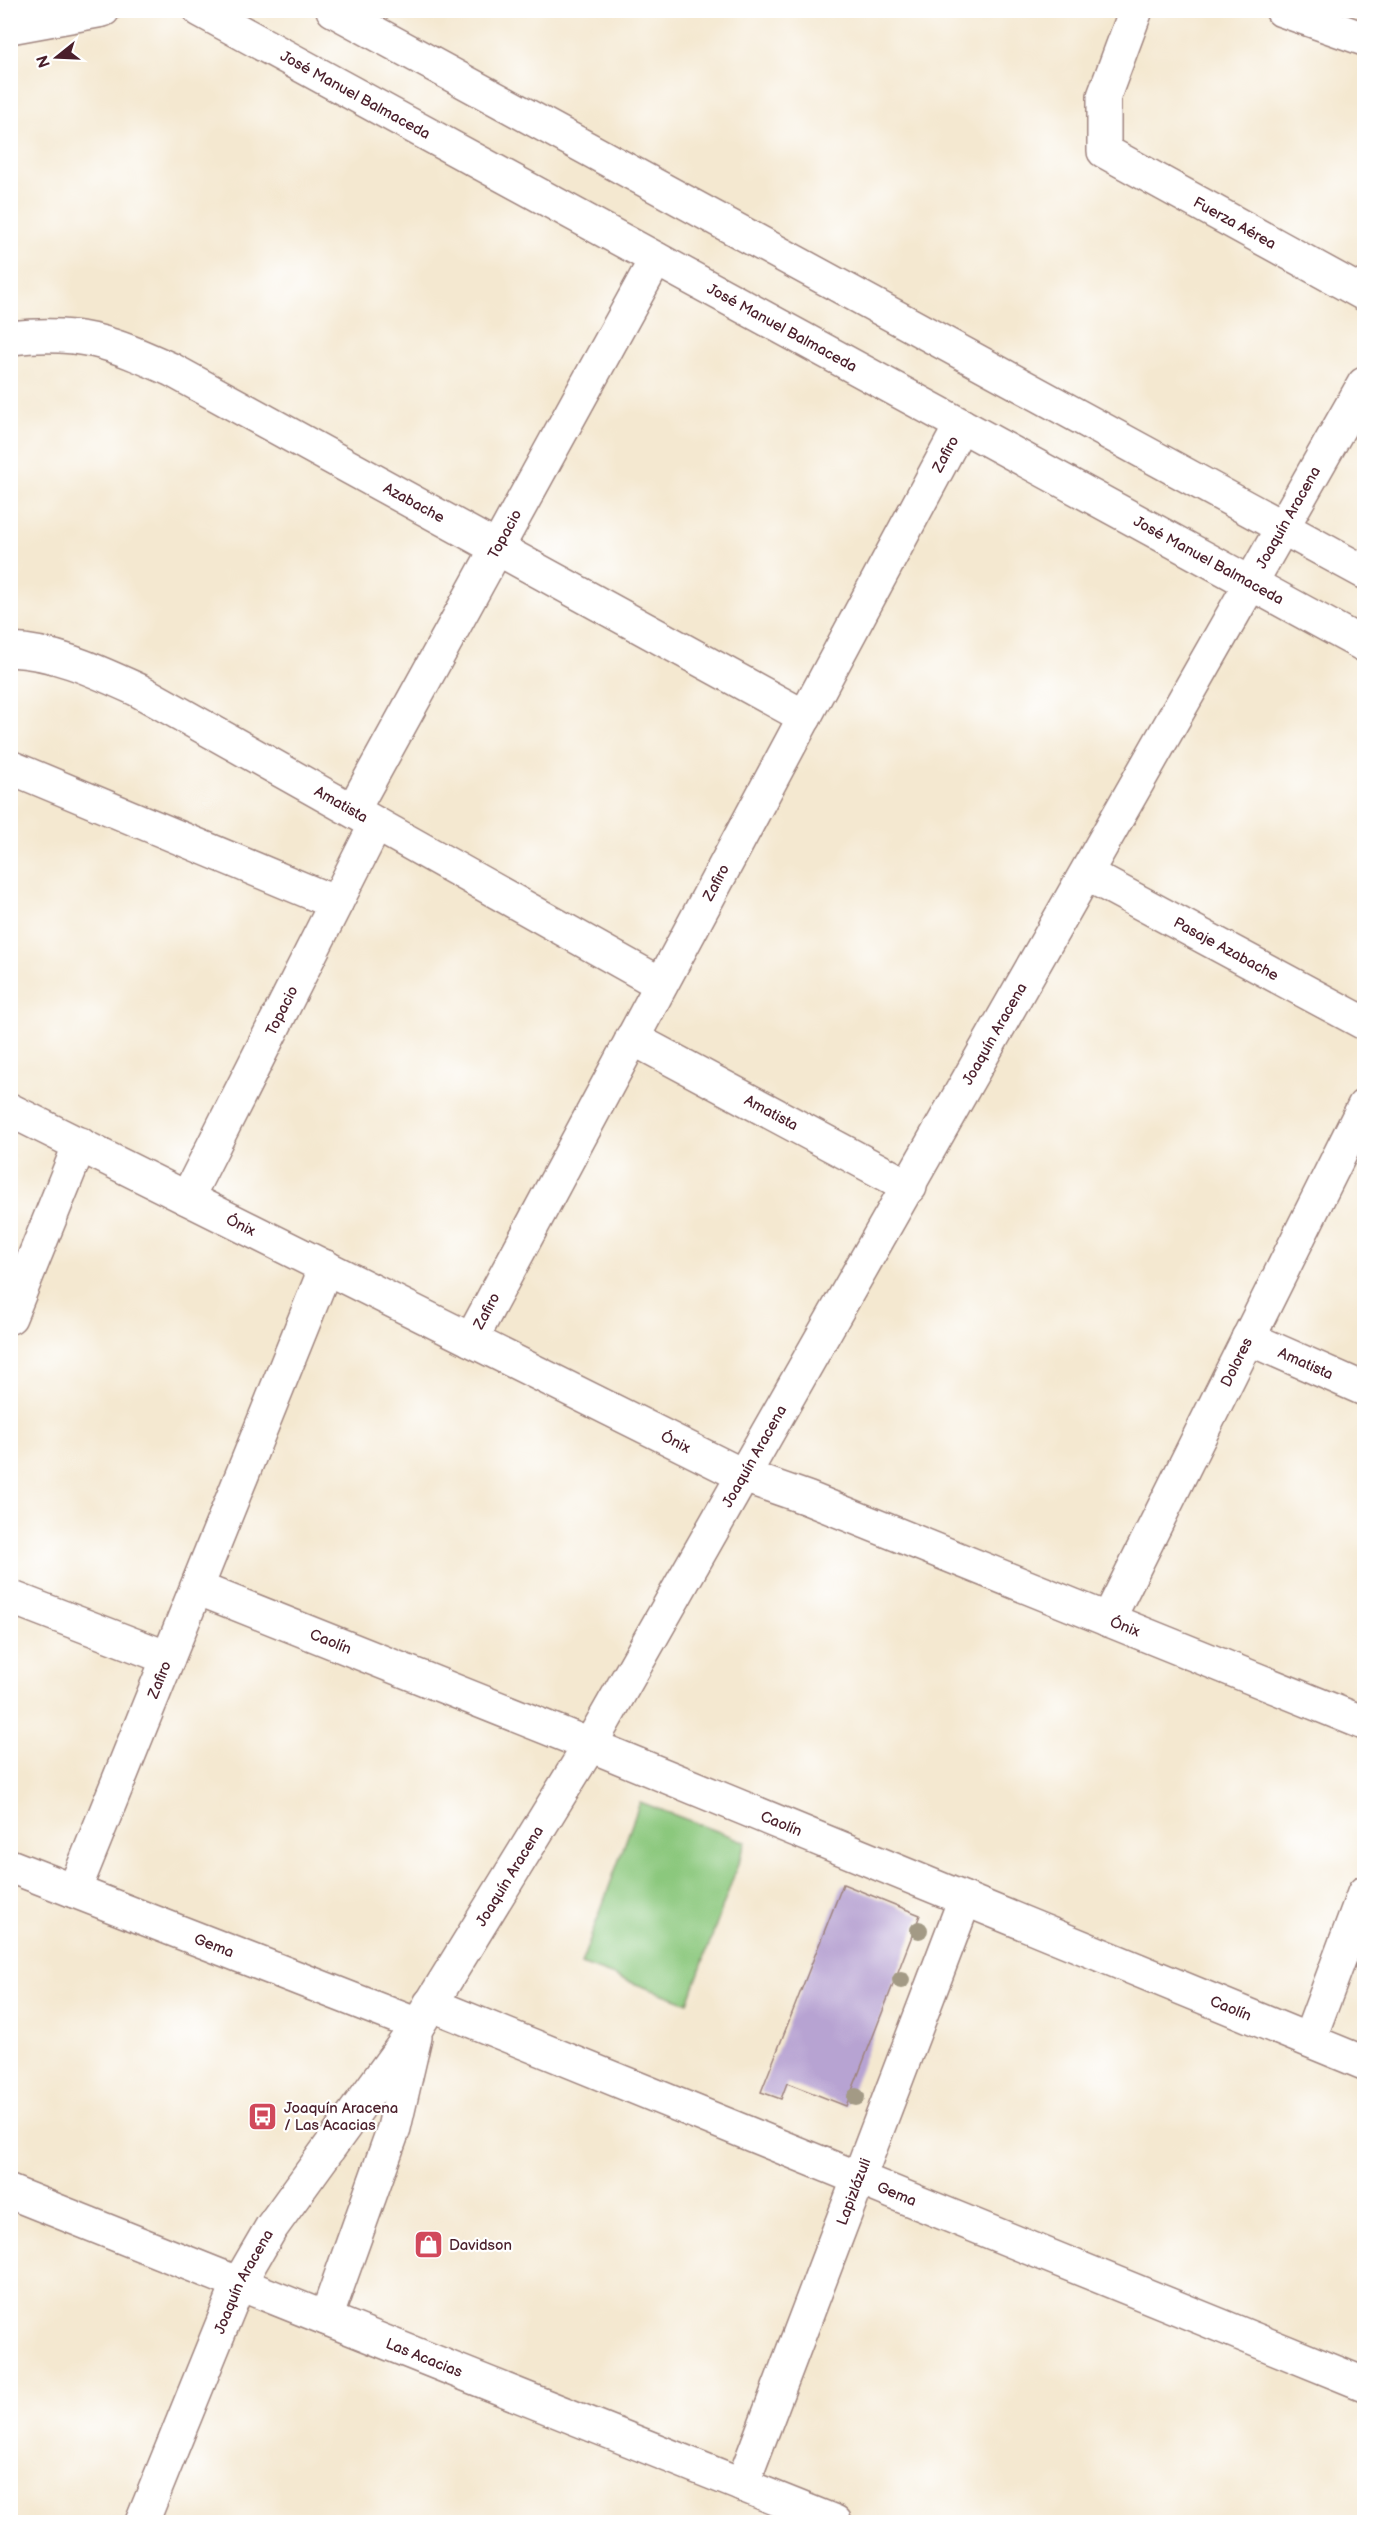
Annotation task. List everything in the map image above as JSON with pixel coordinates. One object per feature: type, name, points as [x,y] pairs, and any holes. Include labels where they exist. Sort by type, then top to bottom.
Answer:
[{"type":"street","points":[[10,27],[103,10]]},
{"type":"street","name":"José Manuel Balmaceda","points":[[200,10],[1365,645]]},
{"type":"street","points":[[333,10],[1365,572]]},
{"type":"street","name":"Fuerza Aérea","points":[[1136,10],[1104,96],[1104,151],[1365,294]]},
{"type":"street","points":[[1282,10],[1365,39]]},
{"type":"street","name":"Topacio","points":[[187,1198],[336,903],[365,817],[497,548],[656,259]]},
{"type":"street","name":"Azabache","points":[[10,338],[74,335],[127,349],[172,370],[805,717]]},
{"type":"street","name":"Joaquín Aracena","points":[[142,2523],[239,2283],[270,2228],[424,2015],[590,1745],[1365,384]]},
{"type":"street","name":"Zafiro","points":[[471,1340],[961,425]]},
{"type":"street","name":"Amatista","points":[[10,650],[45,653],[74,661],[138,690],[661,984]]},
{"type":"street","points":[[10,767],[336,903]]},
{"type":"street","name":"Pasaje Azabache","points":[[1087,874],[1365,1023]]},
{"type":"street","name":"Amatista","points":[[632,1038],[910,1186]]},
{"type":"street","name":"Dolores","points":[[1108,1620],[1365,1106]]},
{"type":"street","name":"Ónix","points":[[10,1110],[744,1476],[807,1498],[1365,1723]]},
{"type":"street","points":[[10,1317],[80,1144]]},
{"type":"street","name":"Zafiro","points":[[74,1891],[326,1267]]},
{"type":"street","name":"Amatista","points":[[1248,1338],[1365,1389]]},
{"type":"street","name":"Caolín","points":[[197,1588],[590,1745],[1365,2063]]},
{"type":"street","points":[[10,1597],[168,1658]]},
{"type":"street","name":"Gema","points":[[10,1866],[74,1891],[424,2015],[858,2178],[1365,2384]]},
{"type":"street","points":[[1309,2040],[1365,1893]]},
{"type":"street","name":"Lapizlázuli","points":[[742,2485],[965,1899]]},
{"type":"street","points":[[326,2318],[394,2128],[424,2015]]},
{"type":"street","name":"Las Acacias","points":[[10,2192],[836,2523]]},
{"type":"green space","points":[[640,1802],[746,1842],[688,2003],[581,1964]]},
{"type":"building","points":[[843,1884],[920,1915],[846,2106],[787,2083],[781,2099],[761,2092]]},
{"type":"place","name":"Joaquín Aracena / Las Acacias","points":[[263,2117]]},
{"type":"place","name":"Davidson","points":[[428,2245]]}]
